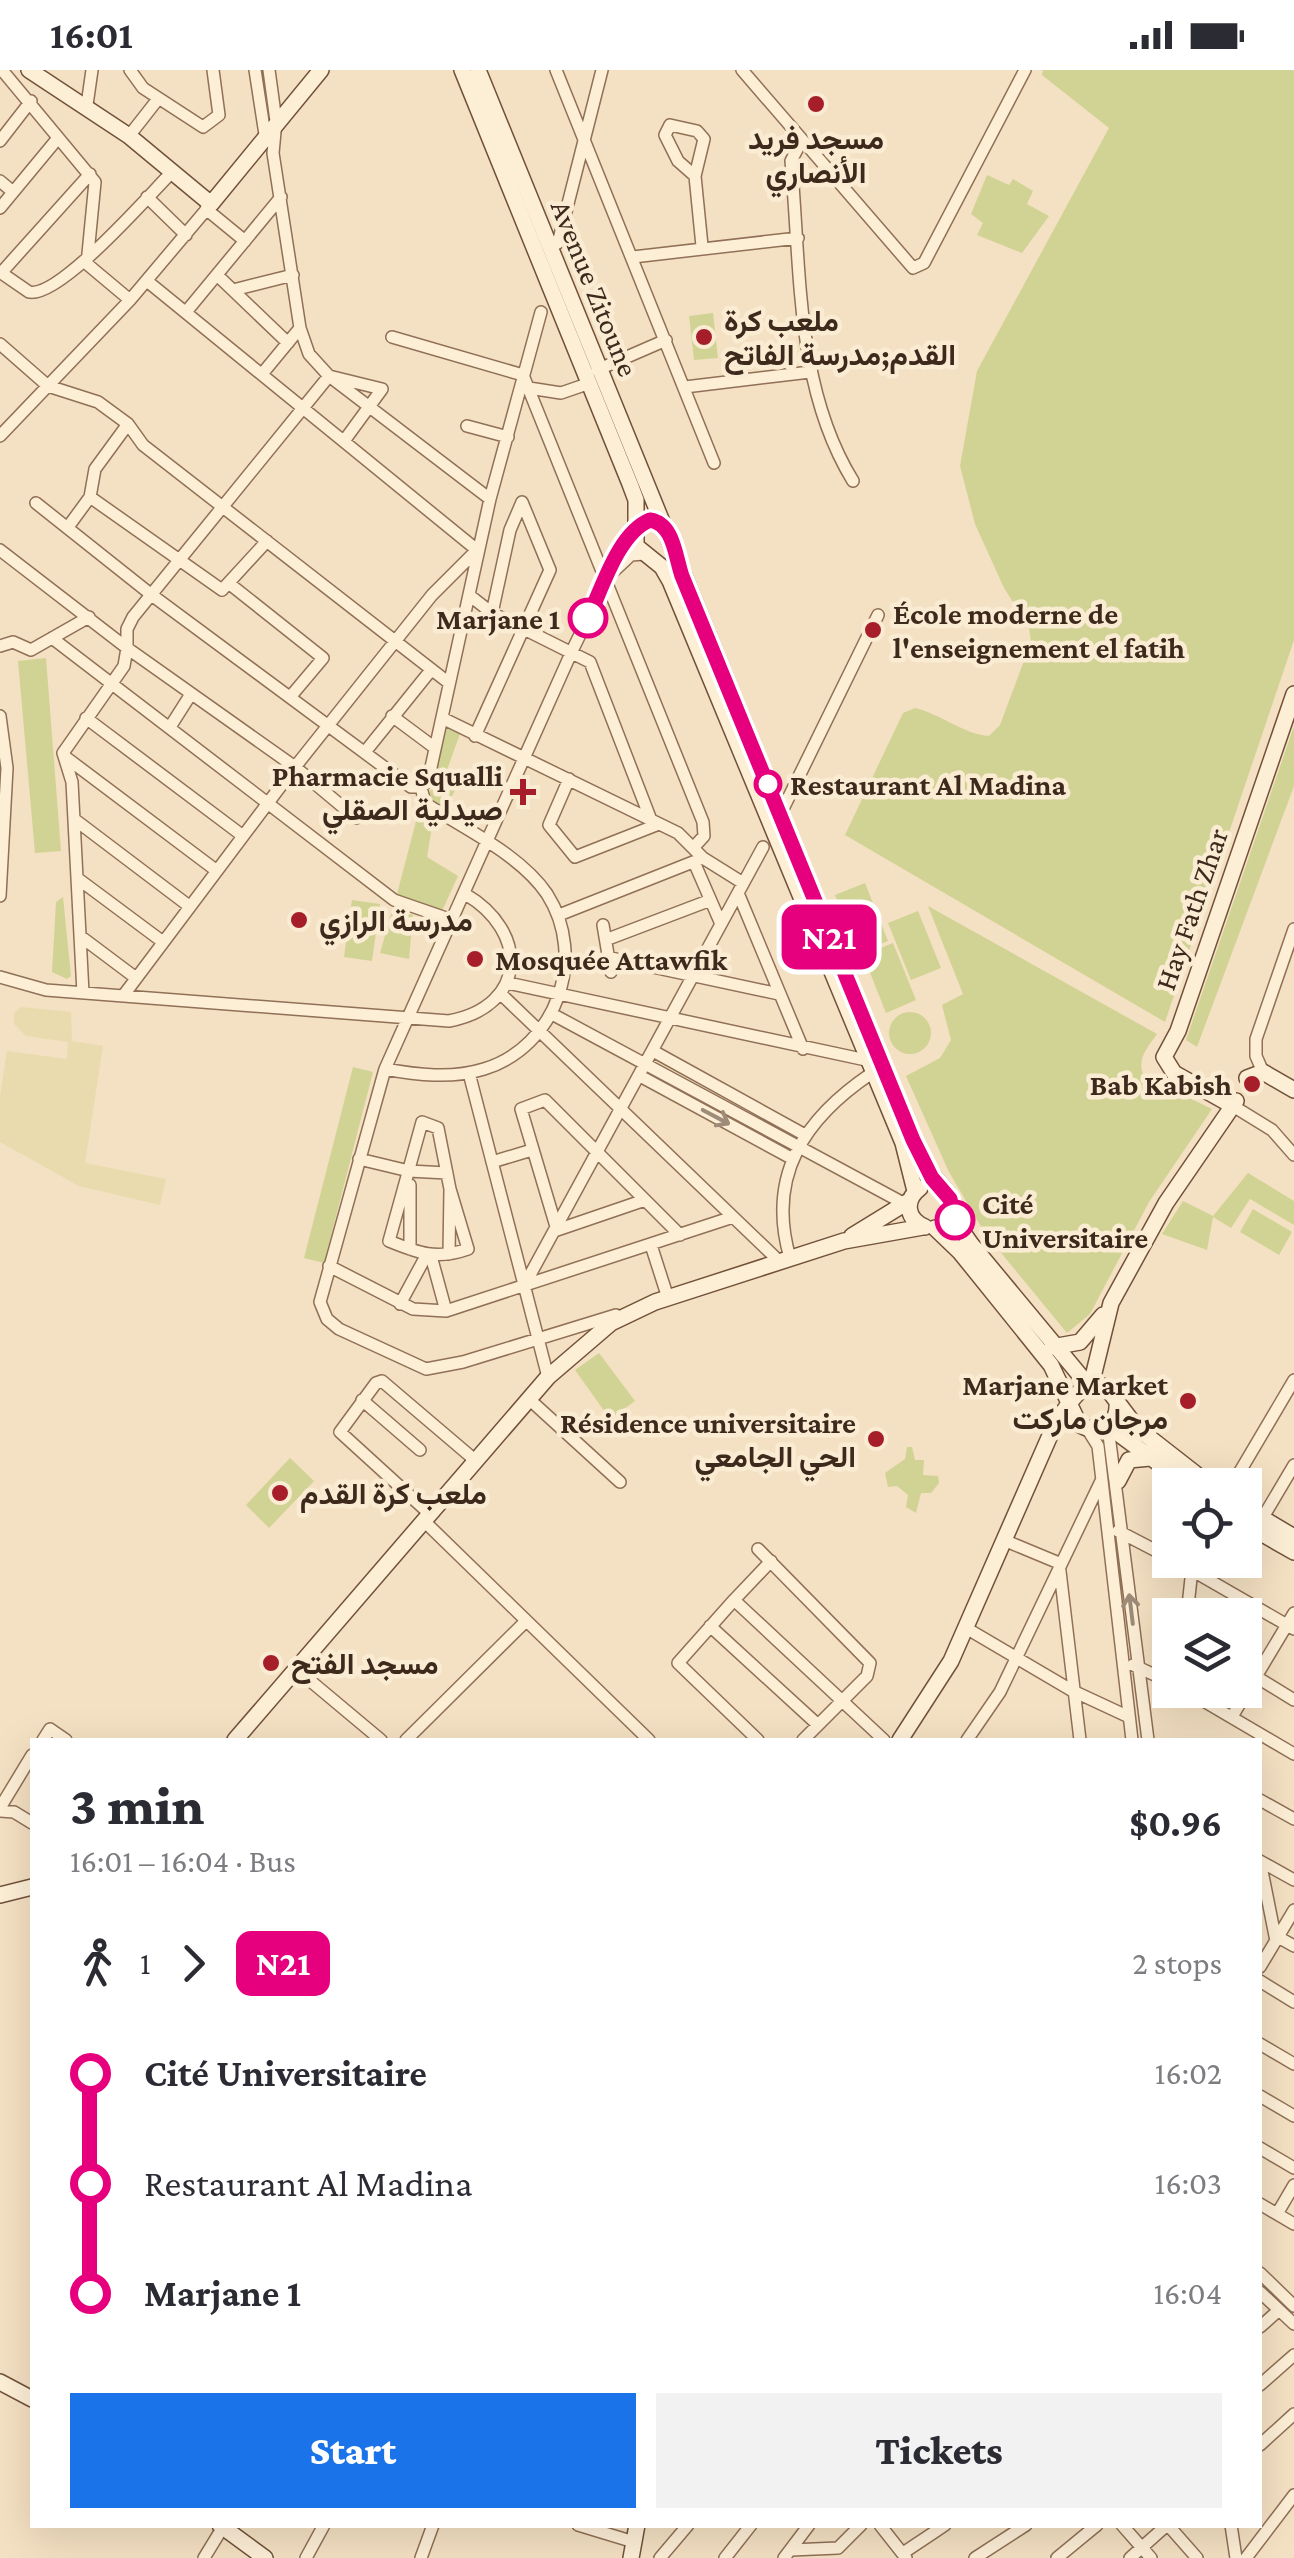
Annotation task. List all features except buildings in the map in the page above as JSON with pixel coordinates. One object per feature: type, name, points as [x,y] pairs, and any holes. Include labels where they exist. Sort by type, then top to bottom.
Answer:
[{"type":"main road","points":[[28,70],[46,74],[129,136],[209,206],[320,70]]},
{"type":"main road","name":"Avenue Zitoune","points":[[462,70],[592,376],[667,531],[913,1140],[943,1190]]},
{"type":"main road","name":"Avenue Zitoune","points":[[478,70],[549,248],[636,500],[636,529]]},
{"type":"main road","points":[[645,554],[663,552],[667,531],[650,520],[636,529],[634,540],[645,554],[662,567],[670,581],[903,1144],[910,1214],[960,1252],[1042,1353],[1072,1403],[1074,1418],[1086,1429]]},
{"type":"main road","name":"Hay Fath Zhar","points":[[1235,1103],[1174,1073],[1164,1057],[1178,1031],[1294,694]]},
{"type":"main road","points":[[1052,1347],[1080,1342],[1111,1303],[1166,1203],[1252,1080],[1294,1090]]},
{"type":"main road","points":[[844,1241],[926,1186],[943,1190],[971,1244],[1052,1347],[1090,1385],[1114,1395]]},
{"type":"main road","points":[[237,1738],[548,1377],[611,1324],[668,1298],[844,1241],[946,1222],[951,1211]]},
{"type":"main road","points":[[901,1738],[942,1678],[1049,1440],[1072,1403],[1090,1385],[1111,1303]]},
{"type":"main road","points":[[1098,1358],[1114,1395],[1138,1428],[1189,1468]]},
{"type":"main road","points":[[1049,1440],[1065,1428],[1108,1426],[1116,1417],[1114,1395]]},
{"type":"main road","points":[[1108,1426],[1165,1468]]},
{"type":"main road","points":[[1118,1481],[1129,1460],[1152,1458]]},
{"type":"main road","points":[[1262,1519],[1294,1537]]},
{"type":"main road","points":[[1262,1534],[1294,1552]]},
{"type":"main road","points":[[0,1895],[30,1888]]},
{"type":"main road","points":[[0,2382],[30,2398]]},
{"type":"main road","points":[[226,2528],[265,2558]]},
{"type":"street","points":[[2,70],[90,174],[96,192],[86,259],[100,278],[130,300]]},
{"type":"street","points":[[87,105],[92,70]]},
{"type":"street","points":[[130,70],[136,82],[192,124],[210,126],[219,115],[212,70]]},
{"type":"street","points":[[255,70],[264,136],[273,153]]},
{"type":"street","points":[[269,70],[276,121],[273,153],[300,328],[309,354],[370,410],[490,499]]},
{"type":"street","points":[[556,70],[714,463]]},
{"type":"street","points":[[549,248],[558,244],[602,70]]},
{"type":"street","points":[[742,70],[906,265],[916,268],[924,263],[1026,70]]},
{"type":"street","points":[[129,136],[158,99]]},
{"type":"street","points":[[0,141],[31,101]]},
{"type":"street","points":[[0,208],[58,138]]},
{"type":"street","points":[[802,140],[791,156],[810,372],[820,414],[853,480]]},
{"type":"street","points":[[90,174],[1,273],[36,294],[86,259],[172,172]]},
{"type":"street","points":[[694,176],[702,246]]},
{"type":"street","points":[[0,181],[14,192]]},
{"type":"street","points":[[147,197],[186,234]]},
{"type":"street","points":[[186,312],[281,197]]},
{"type":"street","points":[[0,436],[130,300],[209,206],[245,241]]},
{"type":"street","points":[[633,257],[702,246],[798,238]]},
{"type":"street","points":[[218,275],[288,343]]},
{"type":"street","points":[[233,290],[293,276]]},
{"type":"street","points":[[148,280],[478,550]]},
{"type":"street","points":[[36,503],[328,726],[411,787],[421,787],[428,781],[490,499],[541,312]]},
{"type":"street","points":[[262,374],[300,328]]},
{"type":"street","points":[[392,338],[523,375],[704,822],[704,836],[693,848]]},
{"type":"street","points":[[529,388],[561,393],[666,340]]},
{"type":"street","points":[[0,344],[48,386],[90,397],[128,424],[137,440],[449,683]]},
{"type":"street","points":[[685,387],[810,372]]},
{"type":"street","points":[[83,993],[72,782],[64,756],[66,743],[124,666],[127,629],[329,376]]},
{"type":"street","points":[[329,376],[380,386],[382,394],[344,441]]},
{"type":"street","points":[[68,526],[90,497],[95,469],[128,424]]},
{"type":"street","points":[[466,426],[508,438]]},
{"type":"street","points":[[90,497],[217,589],[231,585],[267,541]]},
{"type":"street","points":[[475,736],[550,570],[522,502],[510,530],[492,613]]},
{"type":"street","points":[[636,529],[572,650],[385,1069],[320,1302],[327,1318],[339,1330],[412,1366],[442,1368],[641,1308]]},
{"type":"street","points":[[0,550],[127,648],[295,767],[356,818]]},
{"type":"street","points":[[124,996],[295,767],[432,595],[478,550]]},
{"type":"street","points":[[608,578],[632,555],[645,554]]},
{"type":"street","points":[[231,585],[324,658],[291,696]]},
{"type":"street","points":[[469,595],[492,613],[572,650],[594,669],[655,822]]},
{"type":"street","points":[[780,815],[878,616]]},
{"type":"street","points":[[0,646],[13,642],[31,650],[89,617]]},
{"type":"street","points":[[52,638],[394,900],[452,920]]},
{"type":"street","points":[[364,752],[431,670]]},
{"type":"street","points":[[170,727],[191,694]]},
{"type":"street","points":[[0,716],[0,896]]},
{"type":"street","points":[[392,716],[435,748]]},
{"type":"street","points":[[86,718],[243,836]]},
{"type":"street","points":[[442,718],[655,822],[693,848],[708,901],[721,924]]},
{"type":"street","points":[[64,756],[216,871]]},
{"type":"street","points":[[569,780],[548,825],[575,858],[655,822]]},
{"type":"street","points":[[385,1069],[469,1073],[508,1059],[540,1031],[552,1014],[566,958],[559,915],[530,874],[424,803],[421,787]]},
{"type":"street","points":[[74,819],[190,906]]},
{"type":"street","points":[[524,1286],[763,847]]},
{"type":"street","points":[[698,860],[741,888],[803,1050]]},
{"type":"street","points":[[559,915],[698,860]]},
{"type":"street","points":[[77,878],[162,942]]},
{"type":"street","points":[[0,976],[30,988],[83,993],[407,1020],[461,1019],[492,1006],[502,996],[508,982],[510,948],[500,924],[465,894]]},
{"type":"street","points":[[608,939],[708,901]]},
{"type":"street","points":[[603,925],[611,965],[694,976],[779,994]]},
{"type":"street","points":[[1252,1080],[1256,1039],[1294,929]]},
{"type":"street","points":[[80,936],[136,978]]},
{"type":"street","points":[[508,982],[869,1067]]},
{"type":"street","points":[[502,996],[733,1217],[785,1260]]},
{"type":"street","points":[[552,1014],[650,1057],[910,1199]]},
{"type":"street","points":[[785,1260],[783,1213],[793,1158],[830,1103],[869,1067]]},
{"type":"street","points":[[469,1073],[548,1377]]},
{"type":"street","points":[[640,1076],[793,1158]]},
{"type":"street","points":[[557,1230],[521,1110],[543,1099],[680,1235]]},
{"type":"street","points":[[1235,1103],[1272,1130],[1294,1155]]},
{"type":"street","points":[[424,1121],[438,1128],[447,1173],[449,1254],[429,1256],[390,1241],[410,1171],[424,1121]]},
{"type":"street","points":[[492,1162],[532,1150]]},
{"type":"street","points":[[359,1159],[410,1171],[447,1173]]},
{"type":"street","points":[[410,1171],[410,1249]]},
{"type":"street","points":[[557,1230],[645,1200]]},
{"type":"street","points":[[329,1266],[400,1304],[423,1312],[446,1311],[733,1217]]},
{"type":"street","points":[[651,1245],[668,1298]]},
{"type":"street","points":[[400,1304],[429,1256]]},
{"type":"street","points":[[429,1256],[446,1311]]},
{"type":"street","points":[[476,1461],[382,1381],[362,1400],[340,1432],[647,1738]]},
{"type":"street","points":[[1242,1468],[1293,1382]]},
{"type":"street","points":[[529,1399],[620,1482]]},
{"type":"street","points":[[362,1400],[420,1450]]},
{"type":"street","points":[[1108,1426],[1150,1738]]},
{"type":"street","points":[[1086,1429],[1096,1440],[1132,1738]]},
{"type":"street","points":[[1262,1519],[1294,1465]]},
{"type":"street","points":[[968,1738],[993,1704],[1101,1481]]},
{"type":"street","points":[[1105,1524],[1152,1549]]},
{"type":"street","points":[[1006,1540],[1059,1563]]},
{"type":"street","points":[[758,1548],[870,1663],[867,1676],[840,1699],[806,1738]]},
{"type":"street","points":[[756,1738],[680,1668],[680,1658],[770,1561]]},
{"type":"street","points":[[1059,1563],[1080,1738]]},
{"type":"street","points":[[1213,1578],[1290,1627]]},
{"type":"street","points":[[734,1600],[882,1738]]},
{"type":"street","points":[[1262,1670],[1290,1627],[1294,1613]]},
{"type":"street","points":[[408,1738],[526,1621]]},
{"type":"street","points":[[710,1626],[817,1724]]},
{"type":"street","points":[[966,1628],[1072,1690],[1129,1717]]},
{"type":"street","points":[[1122,1661],[1152,1673]]},
{"type":"street","points":[[295,1668],[379,1738]]},
{"type":"street","points":[[1262,1681],[1294,1700]]},
{"type":"street","points":[[1220,1708],[1294,1754]]},
{"type":"street","points":[[1233,1715],[1238,1708]]},
{"type":"street","points":[[43,1738],[50,1729],[63,1738]]},
{"type":"street","points":[[30,1759],[0,1809],[30,1822]]},
{"type":"street","points":[[1262,1801],[1294,1819]]},
{"type":"street","points":[[1262,1862],[1294,1880]]},
{"type":"street","points":[[1262,1870],[1277,1939]]},
{"type":"street","points":[[1262,1963],[1294,1910]]},
{"type":"street","points":[[1277,1939],[1294,1946]]},
{"type":"street","points":[[1262,1982],[1294,2002]]},
{"type":"street","points":[[1262,2045],[1294,2064]]},
{"type":"street","points":[[1262,2097],[1294,2116]]},
{"type":"street","points":[[1262,2149],[1294,2168]]},
{"type":"street","points":[[1278,2214],[1294,2185]]},
{"type":"street","points":[[1262,2205],[1294,2224]]},
{"type":"street","points":[[1262,2275],[1294,2306]]},
{"type":"street","points":[[1262,2294],[1294,2324]]},
{"type":"street","points":[[1262,2325],[1280,2310]]},
{"type":"street","points":[[1262,2382],[1294,2355]]},
{"type":"street","points":[[1262,2443],[1294,2414]]},
{"type":"street","points":[[1246,2558],[1294,2496]]},
{"type":"street","points":[[204,2558],[224,2528]]},
{"type":"street","points":[[306,2558],[322,2528]]},
{"type":"street","points":[[420,2558],[432,2528]]},
{"type":"street","points":[[588,2528],[634,2542]]},
{"type":"street","points":[[660,2558],[685,2528]]},
{"type":"street","points":[[725,2558],[748,2528]]},
{"type":"street","points":[[788,2554],[808,2528]]},
{"type":"street","points":[[788,2554],[838,2548],[859,2528]]},
{"type":"street","points":[[882,2528],[905,2556],[941,2528]]},
{"type":"street","points":[[919,2528],[926,2536]]},
{"type":"street","points":[[976,2558],[1021,2528]]},
{"type":"street","points":[[1058,2558],[1093,2528]]},
{"type":"street","points":[[1125,2528],[1151,2558]]},
{"type":"street","points":[[1130,2558],[1164,2528]]},
{"type":"street","points":[[1170,2528],[1197,2558]]},
{"type":"street","points":[[1232,2528],[1236,2558]]},
{"type":"shaded area","points":[[21,1007],[71,1012],[72,1041],[103,1046],[85,1163],[166,1179],[160,1205],[79,1186],[0,1142],[0,1096],[7,1051],[67,1059],[68,1042],[26,1036],[14,1024],[14,1013]]},
{"type":"green space","points":[[1043,70],[1294,70],[1294,640],[1165,1022],[845,835],[903,713],[915,708],[989,736],[1000,725],[1031,642],[1029,627],[1004,588],[975,524],[960,466],[977,371],[1109,128],[1042,75]]},
{"type":"green space","points":[[987,175],[1009,185],[1013,179],[1033,191],[1027,204],[1049,216],[1022,253],[977,235],[983,223],[971,214]]},
{"type":"green space","name":"ملعب كرة القدم;مدرسة الفاتح","points":[[713,313],[718,358],[694,360],[689,316]]},
{"type":"green space","points":[[46,658],[61,851],[35,853],[18,661]]},
{"type":"green space","points":[[1294,726],[1294,786],[1197,1047],[1186,1040]]},
{"type":"green space","points":[[447,728],[460,734],[444,778],[456,788],[446,809],[429,797]]},
{"type":"green space","points":[[420,806],[434,814],[427,857],[458,876],[442,911],[397,894]]},
{"type":"green space","points":[[865,883],[888,941],[858,953],[835,895]]},
{"type":"green space","points":[[63,897],[71,976],[67,979],[52,972],[56,902]]},
{"type":"green space","points":[[352,900],[380,904],[372,961],[344,957]]},
{"type":"green space","points":[[928,906],[1157,1034],[1142,1059],[1144,1076],[1212,1109],[1149,1202],[1090,1314],[1067,1333],[984,1232],[948,1170],[906,1076],[940,1058],[951,1040],[942,1005],[963,994]]},
{"type":"green space","points":[[393,908],[413,915],[409,959],[380,953]]},
{"type":"green space","points":[[918,911],[941,968],[911,980],[888,923]]},
{"type":"green space","points":[[893,943],[916,1000],[886,1013],[863,955]]},
{"type":"green space","points":[[910,1012],[925,1018],[931,1033],[925,1048],[910,1054],[895,1048],[889,1033],[895,1018]]},
{"type":"green space","points":[[353,1067],[373,1072],[324,1263],[304,1258]]},
{"type":"green space","points":[[1248,1173],[1294,1201],[1294,1225],[1250,1199],[1231,1228],[1213,1217],[1207,1250],[1162,1234],[1183,1201],[1213,1216]]},
{"type":"green space","points":[[1253,1209],[1292,1232],[1279,1255],[1240,1232]]},
{"type":"green space","points":[[599,1353],[635,1401],[610,1419],[575,1370]]},
{"type":"green space","points":[[907,1447],[912,1447],[915,1460],[924,1460],[923,1475],[938,1476],[939,1483],[931,1493],[921,1493],[916,1513],[906,1507],[908,1495],[897,1486],[888,1487],[885,1473],[905,1459]]},
{"type":"green space","name":"ملعب كرة القدم","points":[[290,1458],[314,1481],[269,1528],[246,1505]]},
{"type":"bus line","name":"N21","points":[[588,618],[620,552],[639,525],[650,520],[661,522],[668,531],[682,576],[913,1140],[924,1166],[948,1194],[955,1220]]},
{"type":"place","name":"مسجد فريد الأنصاري","points":[[816,104]]},
{"type":"place","name":"ملعب كرة القدم;مدرسة الفاتح","points":[[704,337]]},
{"type":"place","name":"Marjane 1","points":[[588,618]]},
{"type":"place","name":"École moderne de l'enseignement el fatih","points":[[873,630]]},
{"type":"place","name":"Restaurant Al Madina","points":[[768,784]]},
{"type":"place","name":"Pharmacie Squalli صيدلية الصقلي","points":[[523,792]]},
{"type":"place","name":"مدرسة الرازي","points":[[299,920]]},
{"type":"place","name":"Mosquée Attawfik","points":[[475,959]]},
{"type":"place","name":"Bab Kabish","points":[[1252,1084]]},
{"type":"place","name":"Cité Universitaire","points":[[955,1220]]},
{"type":"place","name":"Marjane Market مرجان ماركت","points":[[1188,1401]]},
{"type":"place","name":"Résidence universitaire الحي الجامعي","points":[[876,1439]]},
{"type":"place","name":"ملعب كرة القدم","points":[[280,1493]]},
{"type":"place","name":"مسجد الفتح","points":[[271,1663]]}]
